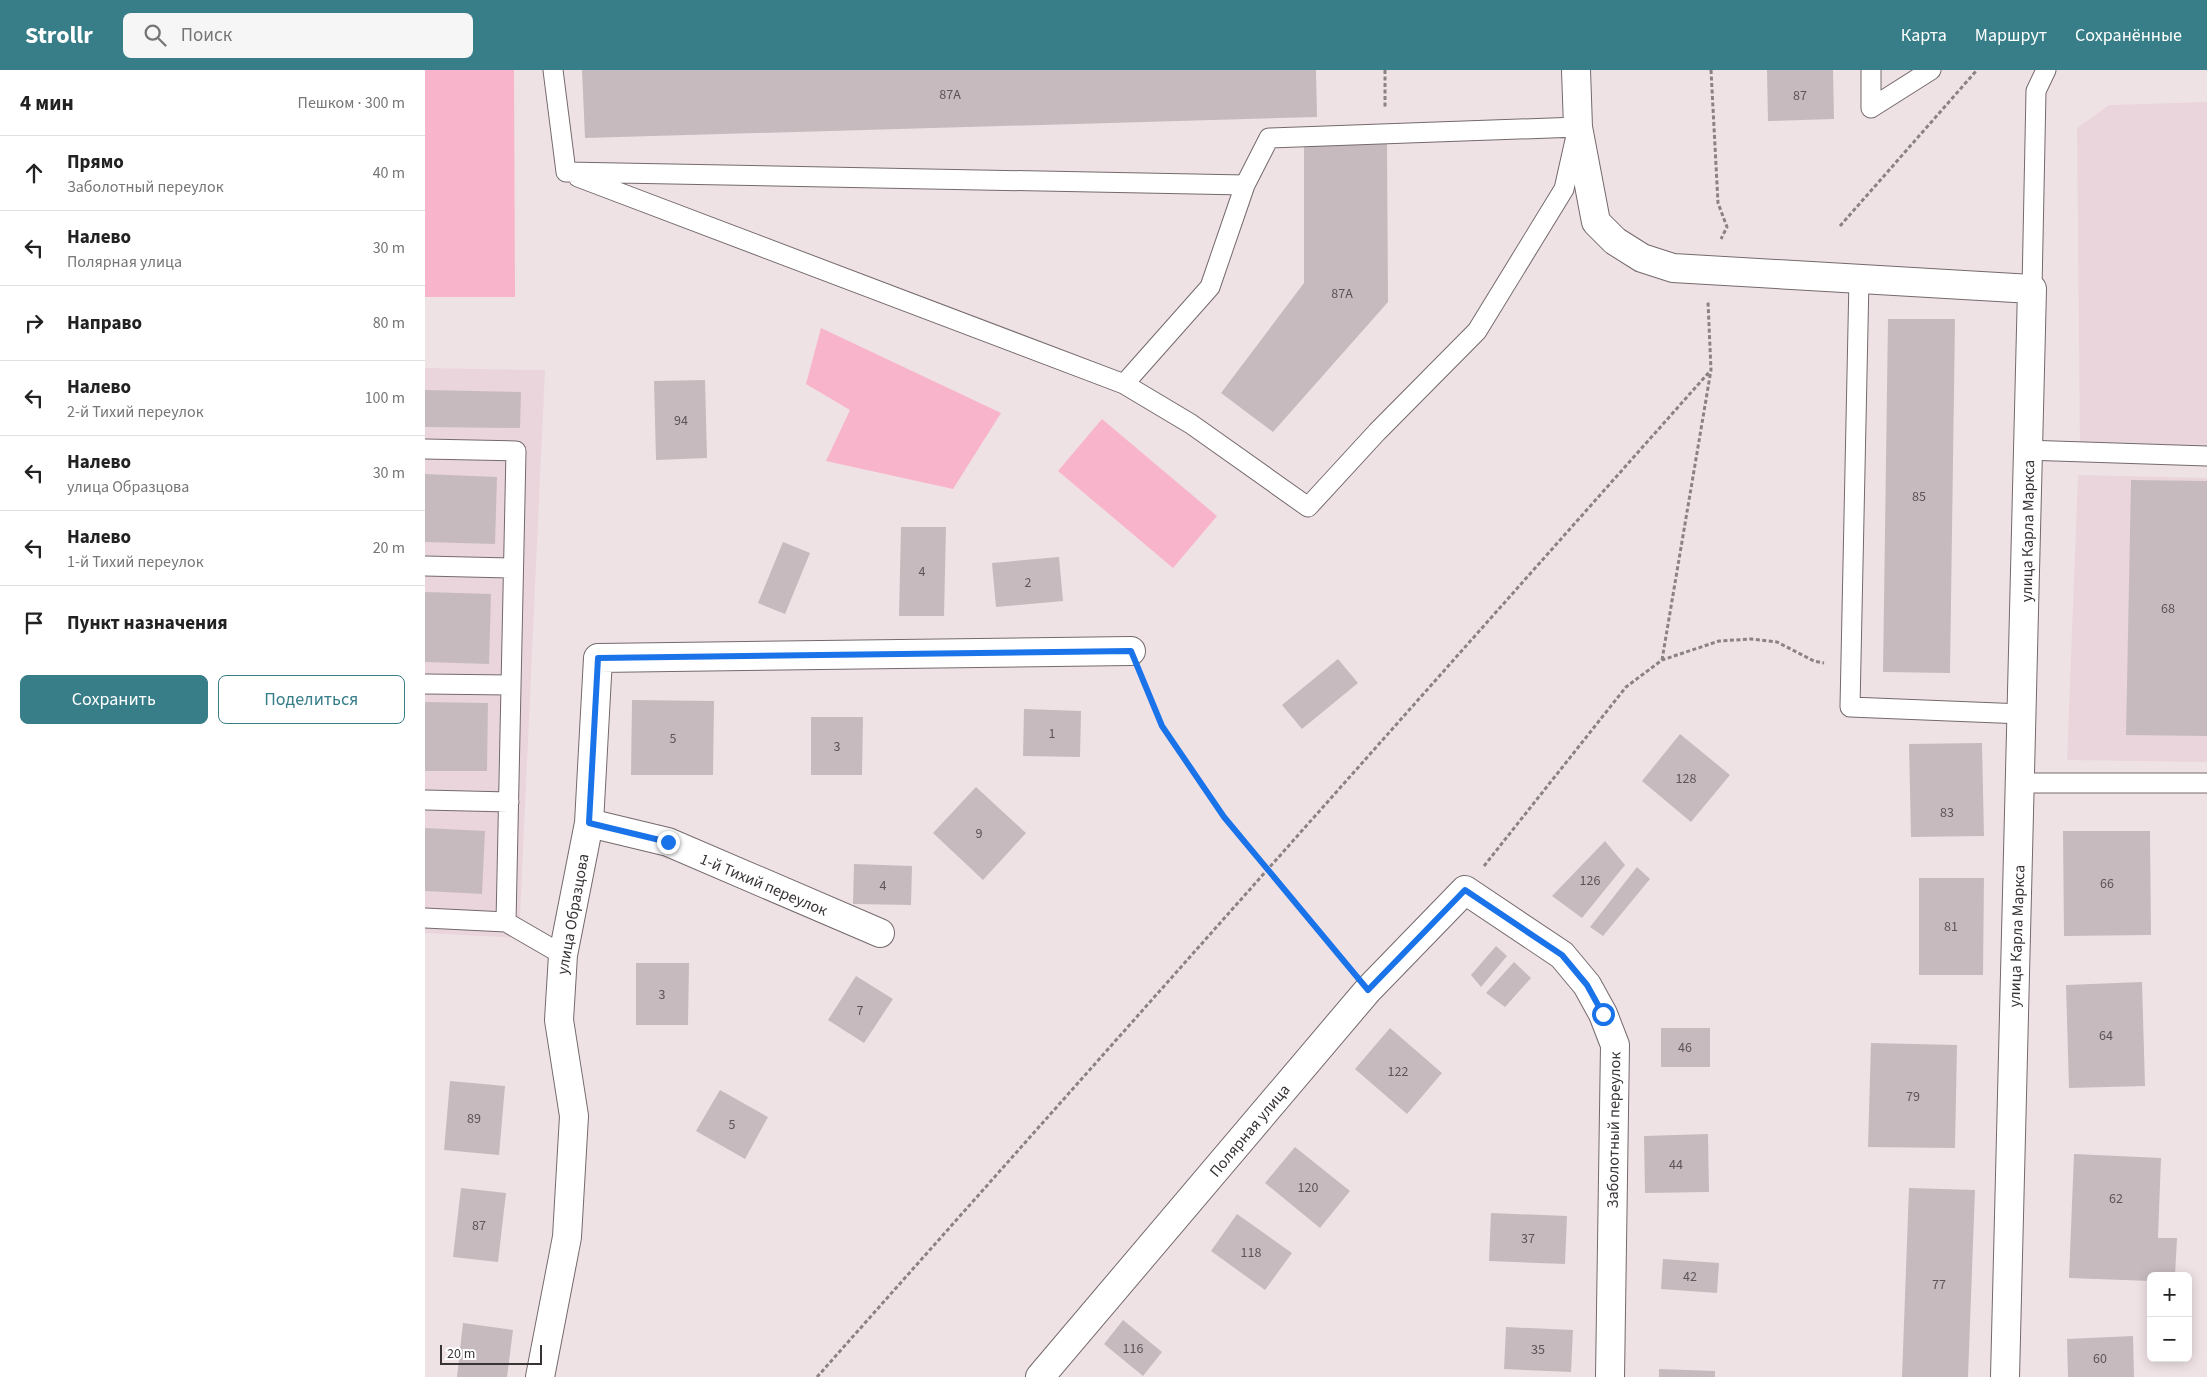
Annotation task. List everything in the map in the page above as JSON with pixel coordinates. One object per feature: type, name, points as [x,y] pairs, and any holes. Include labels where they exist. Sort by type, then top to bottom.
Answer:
[{"type":"street","points":[[1576,70],[1578,127],[1596,222],[1615,241],[1642,258],[1673,268],[2032,289]]},
{"type":"street","name":"улица Карла Маркса","points":[[2005,1377],[2023,714],[2032,289]]},
{"type":"street","name":"улица Образцова","points":[[540,1377],[567,1237],[574,1116],[559,1020],[563,955],[589,823],[598,658],[1131,651]]},
{"type":"street","name":"1-й Тихий переулок","points":[[589,823],[668,842],[880,934]]},
{"type":"street","name":"Полярная улица","points":[[1040,1377],[1368,990],[1465,890]]},
{"type":"street","name":"Заболотный переулок","points":[[1465,890],[1562,955],[1587,985],[1599,1006],[1615,1046],[1609,1377]]},
{"type":"lane","points":[[553,70],[566,172]]},
{"type":"lane","points":[[1871,70],[1871,108],[1931,70]]},
{"type":"lane","points":[[2032,289],[2036,91],[2046,70]]},
{"type":"lane","points":[[566,172],[1124,384],[1191,424],[1307,507],[1377,432],[1477,331],[1563,189],[1578,127],[1269,138],[1245,185],[1210,287],[1124,384]]},
{"type":"lane","points":[[566,172],[1245,185]]},
{"type":"lane","points":[[1859,279],[1850,707],[2023,714]]},
{"type":"lane","points":[[425,450],[516,451],[506,922]]},
{"type":"lane","points":[[2028,450],[2207,456]]},
{"type":"lane","points":[[425,566],[513,568]]},
{"type":"lane","points":[[425,684],[511,685]]},
{"type":"lane","points":[[2021,783],[2207,783]]},
{"type":"lane","points":[[425,800],[509,802]]},
{"type":"lane","points":[[425,918],[506,922],[563,955]]},
{"type":"path","points":[[1385,70],[1386,134]]},
{"type":"path","points":[[1662,660],[1711,370],[1706,270],[1727,227],[1718,203],[1711,70]]},
{"type":"path","points":[[1840,226],[1977,70]]},
{"type":"path","points":[[817,1377],[1711,370]]},
{"type":"path","points":[[1465,890],[1626,686],[1662,660],[1719,641],[1751,639],[1777,642],[1814,662],[1851,667]]},
{"type":"path","points":[[1131,651],[1162,726],[1224,817],[1368,990]]},
{"type":"shaded area","points":[[425,70],[514,70],[515,297],[425,297]]},
{"type":"shaded area","points":[[2207,102],[2207,452],[2080,451],[2077,128],[2109,105]]},
{"type":"shaded area","points":[[821,328],[1001,413],[953,489],[826,461],[850,410],[806,384]]},
{"type":"shaded area","points":[[425,368],[545,370],[519,938],[425,933]]},
{"type":"shaded area","points":[[1102,419],[1217,516],[1173,568],[1058,471]]},
{"type":"shaded area","points":[[2078,475],[2207,478],[2207,762],[2067,760]]},
{"type":"building","points":[[582,70],[1316,70],[1317,117],[585,138]]},
{"type":"building","points":[[1767,70],[1833,70],[1834,119],[1768,121]]},
{"type":"building","points":[[1387,143],[1388,302],[1273,432],[1221,393],[1304,283],[1304,146]]},
{"type":"building","points":[[1888,319],[1955,319],[1950,673],[1883,672]]},
{"type":"building","points":[[705,380],[707,458],[656,460],[654,381]]},
{"type":"building","points":[[425,390],[521,392],[520,428],[425,427]]},
{"type":"building","points":[[425,474],[497,477],[495,544],[425,542]]},
{"type":"building","points":[[2131,480],[2207,481],[2207,736],[2126,735]]},
{"type":"building","points":[[901,527],[946,527],[944,616],[899,616]]},
{"type":"building","points":[[783,542],[810,553],[785,614],[758,603]]},
{"type":"building","points":[[1059,557],[1063,601],[996,607],[992,563]]},
{"type":"building","points":[[425,592],[491,594],[489,664],[425,662]]},
{"type":"building","points":[[1338,659],[1358,683],[1302,729],[1282,705]]},
{"type":"building","points":[[632,700],[714,701],[713,775],[631,775]]},
{"type":"building","points":[[425,702],[488,703],[487,771],[425,771]]},
{"type":"building","points":[[1024,709],[1081,711],[1080,757],[1023,756]]},
{"type":"building","points":[[811,717],[863,717],[862,775],[811,775]]},
{"type":"building","points":[[1680,734],[1730,775],[1691,822],[1642,781]]},
{"type":"building","points":[[1982,743],[1984,836],[1911,837],[1909,744]]},
{"type":"building","points":[[976,787],[1026,833],[983,880],[933,833]]},
{"type":"building","points":[[425,828],[485,831],[482,894],[425,891]]},
{"type":"building","points":[[2063,831],[2150,831],[2151,935],[2064,936]]},
{"type":"building","points":[[1605,841],[1625,865],[1582,918],[1552,896]]},
{"type":"building","points":[[854,864],[912,866],[911,905],[853,904]]},
{"type":"building","points":[[1637,867],[1650,879],[1603,936],[1590,927]]},
{"type":"building","points":[[1919,878],[1984,878],[1983,975],[1919,975]]},
{"type":"building","points":[[1496,946],[1507,956],[1481,987],[1471,975]]},
{"type":"building","points":[[1514,962],[1531,978],[1505,1007],[1486,993]]},
{"type":"building","points":[[636,963],[689,963],[688,1025],[636,1025]]},
{"type":"building","points":[[856,976],[893,999],[864,1043],[828,1020]]},
{"type":"building","points":[[2142,982],[2145,1086],[2069,1088],[2066,985]]},
{"type":"building","points":[[1390,1028],[1442,1073],[1407,1114],[1355,1069]]},
{"type":"building","points":[[1661,1028],[1710,1028],[1710,1067],[1661,1067]]},
{"type":"building","points":[[1871,1043],[1957,1045],[1955,1148],[1868,1147]]},
{"type":"building","points":[[450,1081],[505,1086],[499,1155],[444,1150]]},
{"type":"building","points":[[720,1090],[768,1117],[745,1159],[696,1131]]},
{"type":"building","points":[[1708,1134],[1709,1192],[1645,1193],[1644,1136]]},
{"type":"building","points":[[1295,1147],[1350,1191],[1320,1228],[1265,1183]]},
{"type":"building","points":[[2074,1154],[2161,1158],[2158,1238],[2177,1238],[2175,1272],[2147,1272],[2147,1281],[2069,1278]]},
{"type":"building","points":[[461,1188],[506,1193],[498,1262],[453,1257]]},
{"type":"building","points":[[1909,1188],[1975,1190],[1968,1377],[1902,1377]]},
{"type":"building","points":[[1491,1213],[1567,1216],[1565,1264],[1489,1261]]},
{"type":"building","points":[[1237,1214],[1292,1253],[1265,1290],[1211,1251]]},
{"type":"building","points":[[1663,1259],[1719,1263],[1717,1293],[1661,1289]]},
{"type":"building","points":[[1123,1320],[1162,1352],[1143,1376],[1104,1344]]},
{"type":"building","points":[[463,1323],[513,1330],[507,1377],[457,1377]]},
{"type":"building","points":[[1506,1327],[1573,1330],[1571,1372],[1504,1369]]},
{"type":"building","points":[[2133,1336],[2134,1377],[2068,1377],[2067,1339]]},
{"type":"building","points":[[1659,1369],[1715,1371],[1715,1377],[1659,1377]]},
{"type":"route","points":[[668,842],[589,823],[598,658],[1131,651],[1162,726],[1224,817],[1368,990],[1465,890],[1562,955],[1587,985],[1603,1014]]}]
